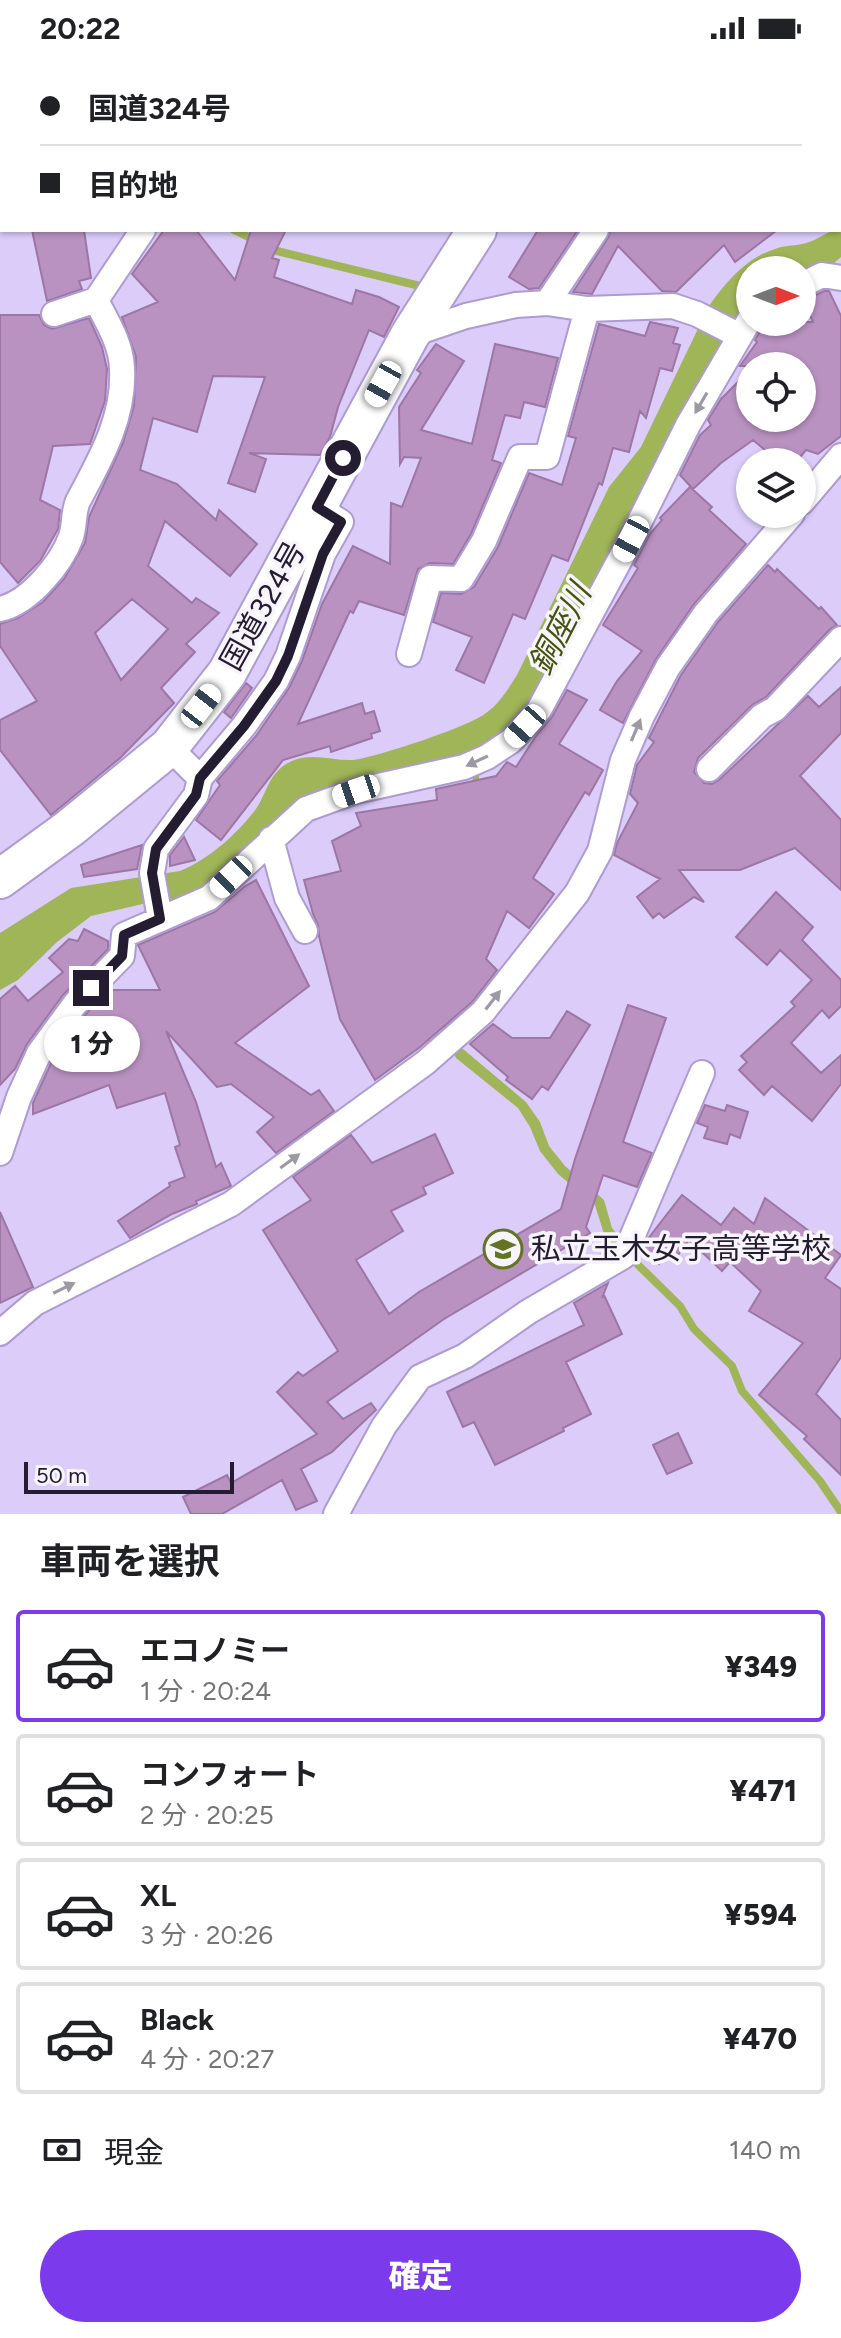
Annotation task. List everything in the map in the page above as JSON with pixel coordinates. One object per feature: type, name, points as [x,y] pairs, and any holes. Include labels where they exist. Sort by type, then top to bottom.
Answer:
[{"type":"highway","name":"国道324号","points":[[0,879],[169,747],[227,673],[410,335],[476,232]]},
{"type":"street","points":[[54,314],[96,300],[142,232]]},
{"type":"street","points":[[547,303],[595,232]]},
{"type":"street","points":[[816,278],[822,275],[841,278]]},
{"type":"street","points":[[0,609],[7,608],[35,588],[60,560],[72,535],[76,504],[113,432],[121,393],[122,369],[114,335],[96,300]]},
{"type":"street","points":[[410,335],[466,316],[516,305],[547,303],[587,309],[673,306],[736,325]]},
{"type":"street","points":[[409,654],[430,578],[461,579],[484,541],[520,457],[547,457],[587,309]]},
{"type":"street","points":[[0,1153],[39,1053],[75,1004],[122,956],[124,935],[209,898],[306,809],[356,791],[464,767],[511,741],[539,710],[688,425],[740,336]]},
{"type":"street","points":[[816,485],[841,456]]},
{"type":"street","points":[[160,919],[152,873],[156,849],[196,795],[200,778],[244,726],[276,681],[288,656],[323,554],[341,522],[317,507]]},
{"type":"street","points":[[0,1333],[35,1303],[231,1204],[425,1063],[483,1012],[577,893],[600,851],[623,760],[668,667],[706,613],[780,528]]},
{"type":"street","points":[[709,769],[762,716],[775,709],[841,639]]},
{"type":"street","points":[[169,747],[200,778]]},
{"type":"street","points":[[271,839],[287,898],[305,931]]},
{"type":"street","points":[[336,1514],[384,1426],[420,1377],[465,1356],[528,1312],[624,1256],[702,1073]]},
{"type":"street","points":[[1,1101],[26,1082]]},
{"type":"water","points":[[831,232],[841,232],[841,257],[826,270],[816,273],[816,256],[759,256],[779,248],[806,243]]},
{"type":"water","name":"銅座川","points":[[736,274],[736,336],[538,698],[479,767],[479,784],[438,1010],[455,1029],[463,1049],[526,1102],[540,1122],[549,1146],[565,1166],[604,1200],[612,1228],[623,1241],[616,1249],[604,1234],[595,1205],[558,1174],[540,1151],[518,1108],[456,1058],[433,1013],[473,784],[472,769],[323,793],[221,879],[168,909],[151,902],[91,916],[57,942],[18,980],[0,990],[0,933],[71,888],[180,871],[201,860],[222,845],[249,818],[284,765],[307,757],[353,760],[381,754],[462,726],[491,709],[517,675],[609,487],[641,447],[709,306]]},
{"type":"building","points":[[32,232],[84,232],[91,278],[79,281],[82,289],[47,301]]},
{"type":"building","points":[[163,232],[198,232],[235,280],[250,232],[285,232],[272,258],[279,260],[274,277],[352,304],[356,290],[399,307],[384,337],[369,330],[338,407],[330,437],[320,455],[249,453],[266,459],[255,492],[228,483],[265,377],[213,376],[197,432],[153,418],[140,470],[177,484],[216,520],[219,510],[257,544],[230,576],[165,521],[148,566],[192,603],[196,598],[219,613],[186,644],[195,652],[161,688],[174,703],[120,758],[51,815],[0,750],[0,720],[37,701],[0,646],[0,624],[18,618],[43,602],[64,579],[85,543],[89,517],[123,443],[134,406],[136,357],[122,317],[158,302],[132,274]],"holes":[[[132,599],[168,629],[121,680],[95,633]]]},
{"type":"building","points":[[537,232],[577,232],[539,288],[529,289],[509,277]]},
{"type":"building","points":[[610,232],[774,232],[743,256],[736,256],[735,262],[724,245],[676,292],[662,291],[618,246],[592,294],[573,292]]},
{"type":"building","points":[[829,291],[841,316],[841,436],[818,454],[816,448],[762,448],[753,440],[742,448],[736,448],[736,452],[693,489],[680,475],[700,435],[711,425],[708,420],[721,399],[736,384],[736,432],[816,432],[816,352],[750,352],[757,336],[816,336],[816,295]]},
{"type":"building","points":[[0,315],[39,315],[44,325],[52,329],[89,318],[102,347],[107,369],[105,401],[90,444],[53,446],[40,500],[60,510],[58,529],[40,561],[18,583],[0,562]]},
{"type":"building","points":[[650,322],[678,328],[673,343],[680,345],[672,371],[660,368],[646,418],[640,411],[629,452],[613,448],[602,485],[599,483],[568,561],[552,555],[525,619],[513,614],[484,683],[456,670],[472,637],[433,622],[441,593],[461,594],[474,587],[498,547],[529,473],[562,485],[576,438],[568,436],[599,324],[645,336]]},
{"type":"building","points":[[436,344],[464,361],[421,430],[472,444],[495,344],[558,358],[545,407],[524,402],[520,418],[505,415],[492,460],[501,463],[471,534],[453,564],[430,563],[418,569],[404,615],[359,601],[353,613],[350,611],[298,724],[362,703],[365,714],[374,711],[380,731],[371,734],[372,738],[331,752],[330,746],[283,760],[221,840],[196,820],[220,785],[217,781],[256,736],[289,688],[322,604],[353,546],[390,564],[391,503],[402,507],[421,458],[404,457],[400,464],[399,407],[421,373],[417,370]]},
{"type":"building","points":[[690,487],[712,507],[709,510],[746,544],[694,604],[656,659],[623,723],[600,710],[617,681],[642,651],[603,625],[638,568],[634,565],[650,534],[662,520],[660,518]]},
{"type":"building","points":[[768,565],[775,572],[777,569],[819,609],[821,607],[837,625],[766,697],[752,705],[698,758],[694,772],[704,783],[712,784],[719,780],[808,696],[819,707],[841,687],[841,733],[800,776],[841,820],[841,890],[795,848],[740,870],[679,870],[704,902],[694,897],[664,918],[659,913],[653,918],[637,897],[660,879],[614,855],[638,803],[630,794],[637,765],[654,742],[649,738],[681,675],[718,622]]},
{"type":"building","points":[[246,683],[252,688],[231,718],[224,712]]},
{"type":"building","points":[[567,690],[587,700],[559,744],[603,770],[589,795],[585,792],[533,878],[554,894],[529,928],[507,911],[486,959],[497,970],[472,1002],[420,1047],[375,1080],[340,1019],[304,880],[341,871],[332,841],[361,826],[356,813],[437,800],[436,789],[496,776],[507,762],[516,767],[552,717]]},
{"type":"building","points":[[184,837],[195,860],[170,866],[170,855]]},
{"type":"building","points":[[142,845],[137,869],[84,877],[81,865]]},
{"type":"building","points":[[256,880],[309,986],[235,1043],[311,1095],[319,1090],[334,1111],[276,1153],[257,1132],[274,1117],[231,1084],[217,1087],[166,1031],[196,1102],[216,1167],[221,1163],[231,1186],[196,1201],[197,1204],[130,1238],[118,1221],[170,1186],[169,1183],[185,1177],[175,1147],[180,1145],[165,1093],[117,1108],[109,1085],[33,1114],[33,1103],[52,1061],[86,1014],[109,990],[160,990],[138,945],[215,912]]},
{"type":"building","points":[[776,892],[813,927],[802,940],[841,980],[841,1006],[829,1018],[822,1010],[791,1043],[821,1073],[841,1055],[841,1084],[812,1121],[772,1086],[764,1095],[739,1070],[747,1062],[741,1056],[795,1006],[791,1002],[812,980],[780,950],[767,965],[736,937]]},
{"type":"building","points":[[84,929],[108,941],[108,949],[63,995],[27,1044],[15,1069],[0,1085],[0,999],[15,986],[28,1001],[63,972],[49,958],[69,939],[78,941]]},
{"type":"building","points":[[628,1005],[666,1018],[623,1142],[652,1153],[637,1187],[603,1175],[586,1227],[590,1233],[444,1319],[327,1402],[343,1419],[371,1403],[376,1410],[332,1452],[301,1469],[317,1501],[296,1510],[282,1480],[222,1514],[191,1514],[183,1497],[227,1475],[231,1483],[317,1434],[277,1392],[298,1372],[303,1376],[338,1351],[263,1230],[311,1200],[293,1177],[351,1135],[372,1163],[435,1134],[453,1173],[423,1187],[426,1194],[391,1211],[403,1231],[356,1260],[389,1314],[419,1292],[561,1209]]},
{"type":"building","points":[[567,1011],[590,1025],[548,1090],[542,1086],[532,1099],[506,1080],[508,1077],[470,1044],[493,1024],[512,1038],[550,1038]]},
{"type":"building","points":[[705,1105],[725,1111],[727,1105],[748,1112],[740,1138],[730,1134],[727,1144],[704,1138],[708,1127],[697,1123]]},
{"type":"building","points":[[682,1195],[721,1225],[734,1208],[754,1224],[765,1198],[841,1255],[825,1278],[841,1289],[841,1357],[816,1394],[841,1420],[841,1475],[804,1439],[807,1436],[759,1395],[803,1343],[749,1311],[761,1291],[730,1262],[722,1271],[689,1240],[675,1259],[668,1253],[659,1264],[642,1251]]},
{"type":"building","points":[[0,1212],[33,1287],[0,1303]]},
{"type":"building","points":[[608,1283],[602,1298],[604,1295],[622,1334],[566,1362],[591,1414],[495,1465],[474,1422],[463,1427],[447,1392],[584,1325],[574,1303]]},
{"type":"building","points":[[678,1433],[692,1463],[667,1474],[653,1445]]},
{"type":"waterway","points":[[238,232],[277,251],[420,286]]},
{"type":"waterway","points":[[627,1254],[680,1306],[694,1329],[732,1366],[742,1391],[820,1481],[841,1512]]},
{"type":"place","name":"私立玉木女子高等学校","points":[[503,1249]]},
{"type":"route","points":[[91,988],[122,956],[124,935],[160,919],[152,873],[156,849],[196,795],[200,778],[244,726],[276,681],[288,656],[323,554],[341,522],[317,507],[343,458]]}]
